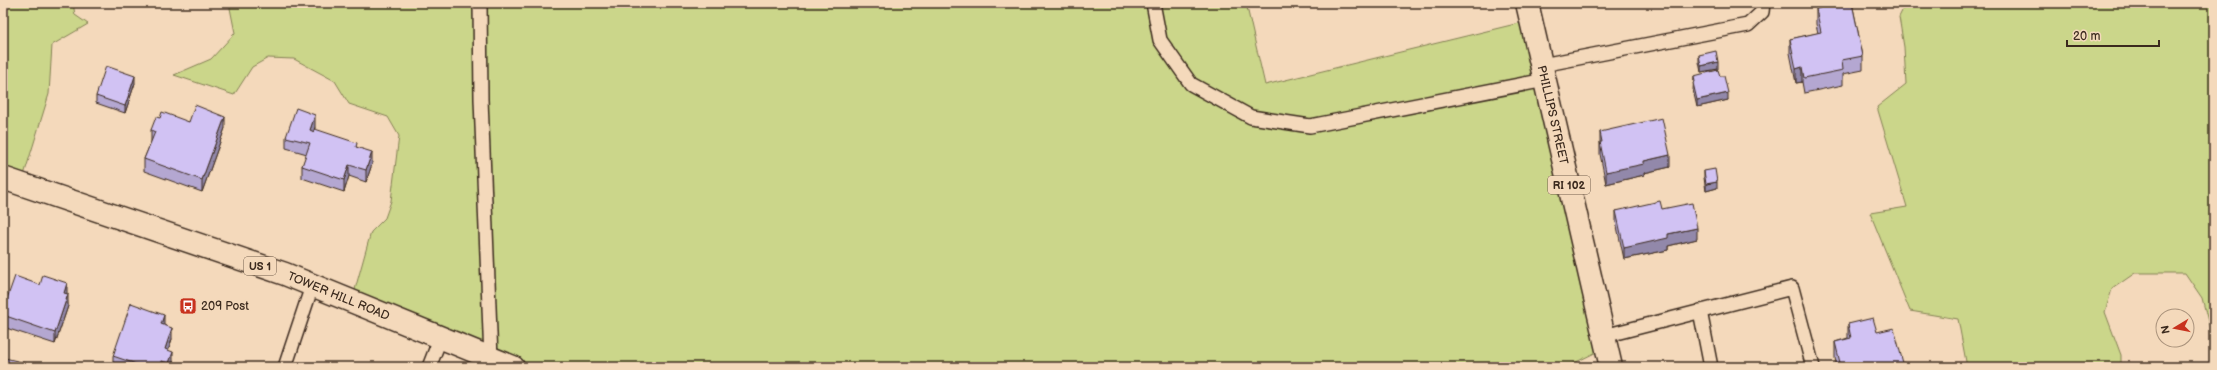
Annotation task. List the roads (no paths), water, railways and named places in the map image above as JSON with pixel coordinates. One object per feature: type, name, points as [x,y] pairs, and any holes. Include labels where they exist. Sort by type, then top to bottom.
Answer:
[{"type":"main road","name":"PHILLIPS STREET","points":[[1527,3],[1611,367]]},
{"type":"main road","name":"TOWER HILL ROAD","points":[[3,178],[277,272],[440,339],[513,367]]},
{"type":"lane","points":[[480,3],[481,100],[491,359]]},
{"type":"lane","points":[[1153,3],[1160,40],[1191,84],[1251,117],[1310,126],[1748,26],[1762,12],[1763,3]]},
{"type":"lane","points":[[285,367],[312,286]]},
{"type":"lane","points":[[1604,336],[1792,288],[1813,367]]},
{"type":"lane","points":[[1700,311],[1711,367]]},
{"type":"lane","points":[[429,367],[440,339]]},
{"type":"place","name":"209 Post","points":[[188,306]]}]
